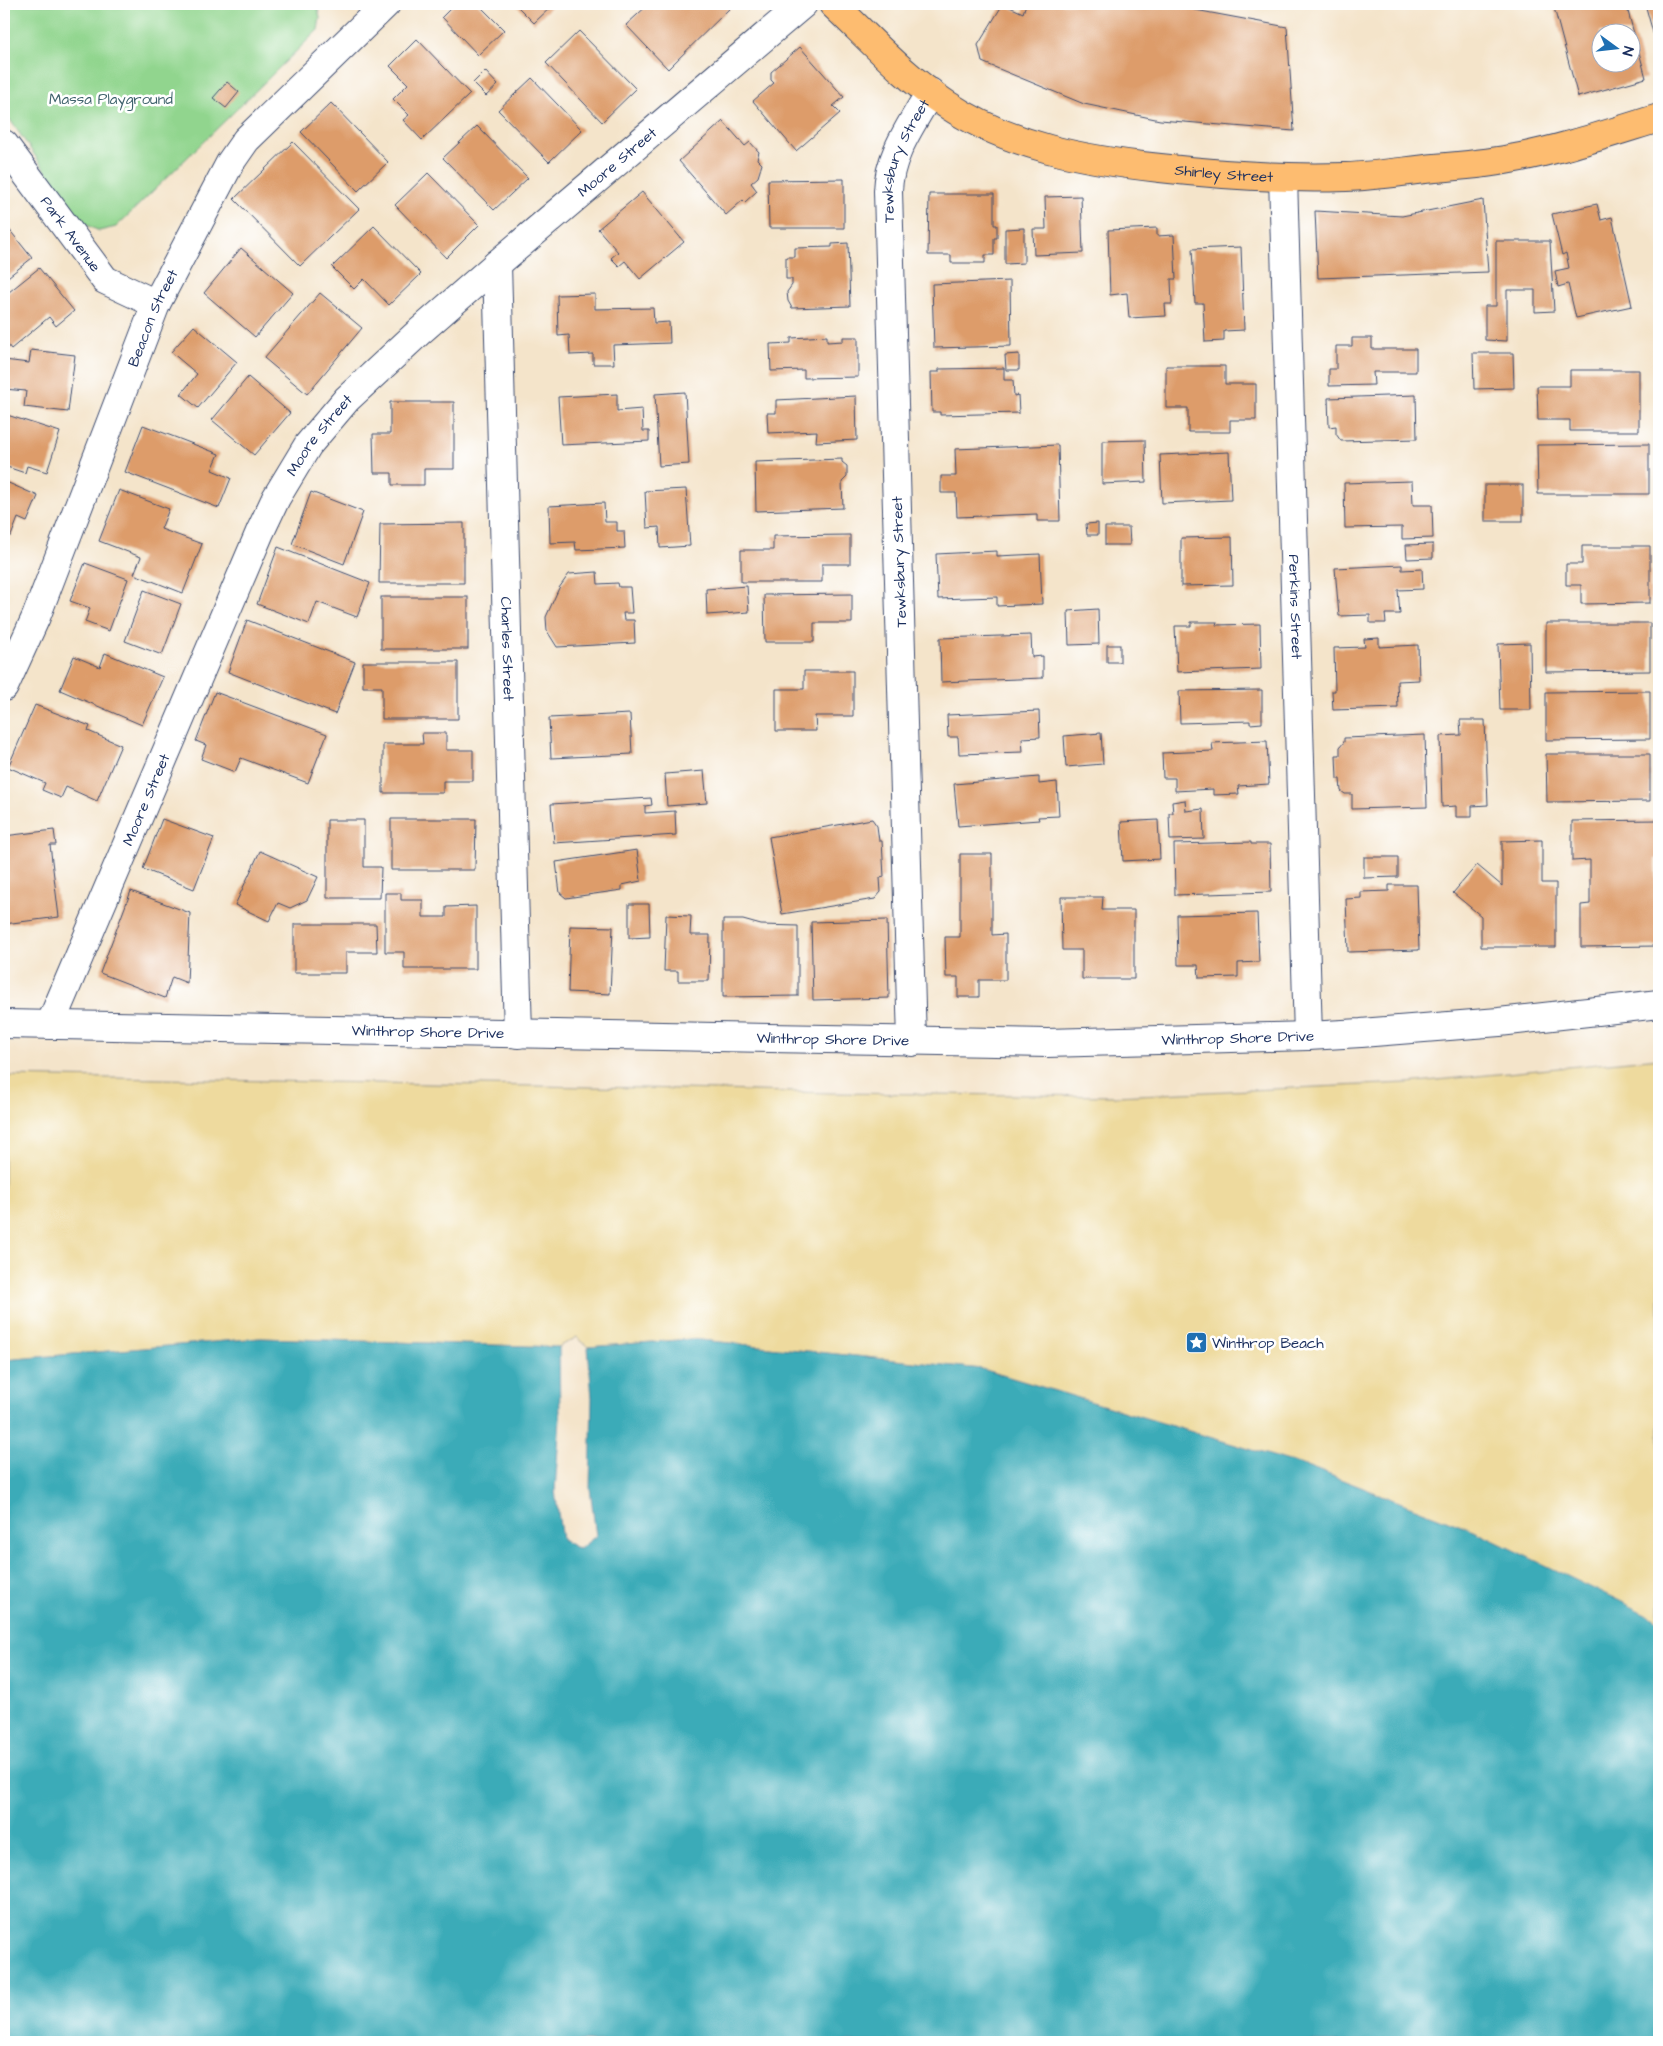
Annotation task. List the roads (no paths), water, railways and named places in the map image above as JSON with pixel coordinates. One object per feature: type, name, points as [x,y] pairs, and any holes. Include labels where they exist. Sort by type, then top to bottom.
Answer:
[{"type":"main road","name":"Shirley Street","points":[[833,4],[930,92],[946,104],[992,128],[1033,145],[1100,160],[1187,171],[1283,177],[1356,176],[1474,165],[1548,150],[1659,118]]},
{"type":"street","name":"Moore Street","points":[[50,1025],[260,532],[276,498],[308,445],[347,399],[418,333],[803,4]]},
{"type":"street","name":"Beacon Street","points":[[4,687],[36,617],[156,304],[237,151],[375,7]]},
{"type":"street","name":"Tewksbury Street","points":[[912,1042],[888,190],[889,174],[894,158],[930,92]]},
{"type":"street","name":"Park Avenue","points":[[4,144],[105,280],[156,304]]},
{"type":"street","name":"Perkins Street","points":[[1283,177],[1308,1036]]},
{"type":"street","name":"Charles Street","points":[[497,264],[518,1034]]},
{"type":"street","name":"Winthrop Shore Drive","points":[[4,1024],[1047,1043],[1308,1036],[1500,1022],[1659,1004]]},
{"type":"water","points":[[260,1338],[559,1347],[560,1419],[555,1491],[562,1540],[579,1549],[596,1536],[590,1488],[592,1398],[588,1347],[691,1339],[982,1369],[1309,1467],[1474,1531],[1650,1616],[1659,1622],[1659,2042],[4,2042],[4,1360]]},
{"type":"place","name":"Winthrop Beach","points":[[1196,1343]]},
{"type":"park label","name":"Massa Playground","points":[[111,99]]}]
